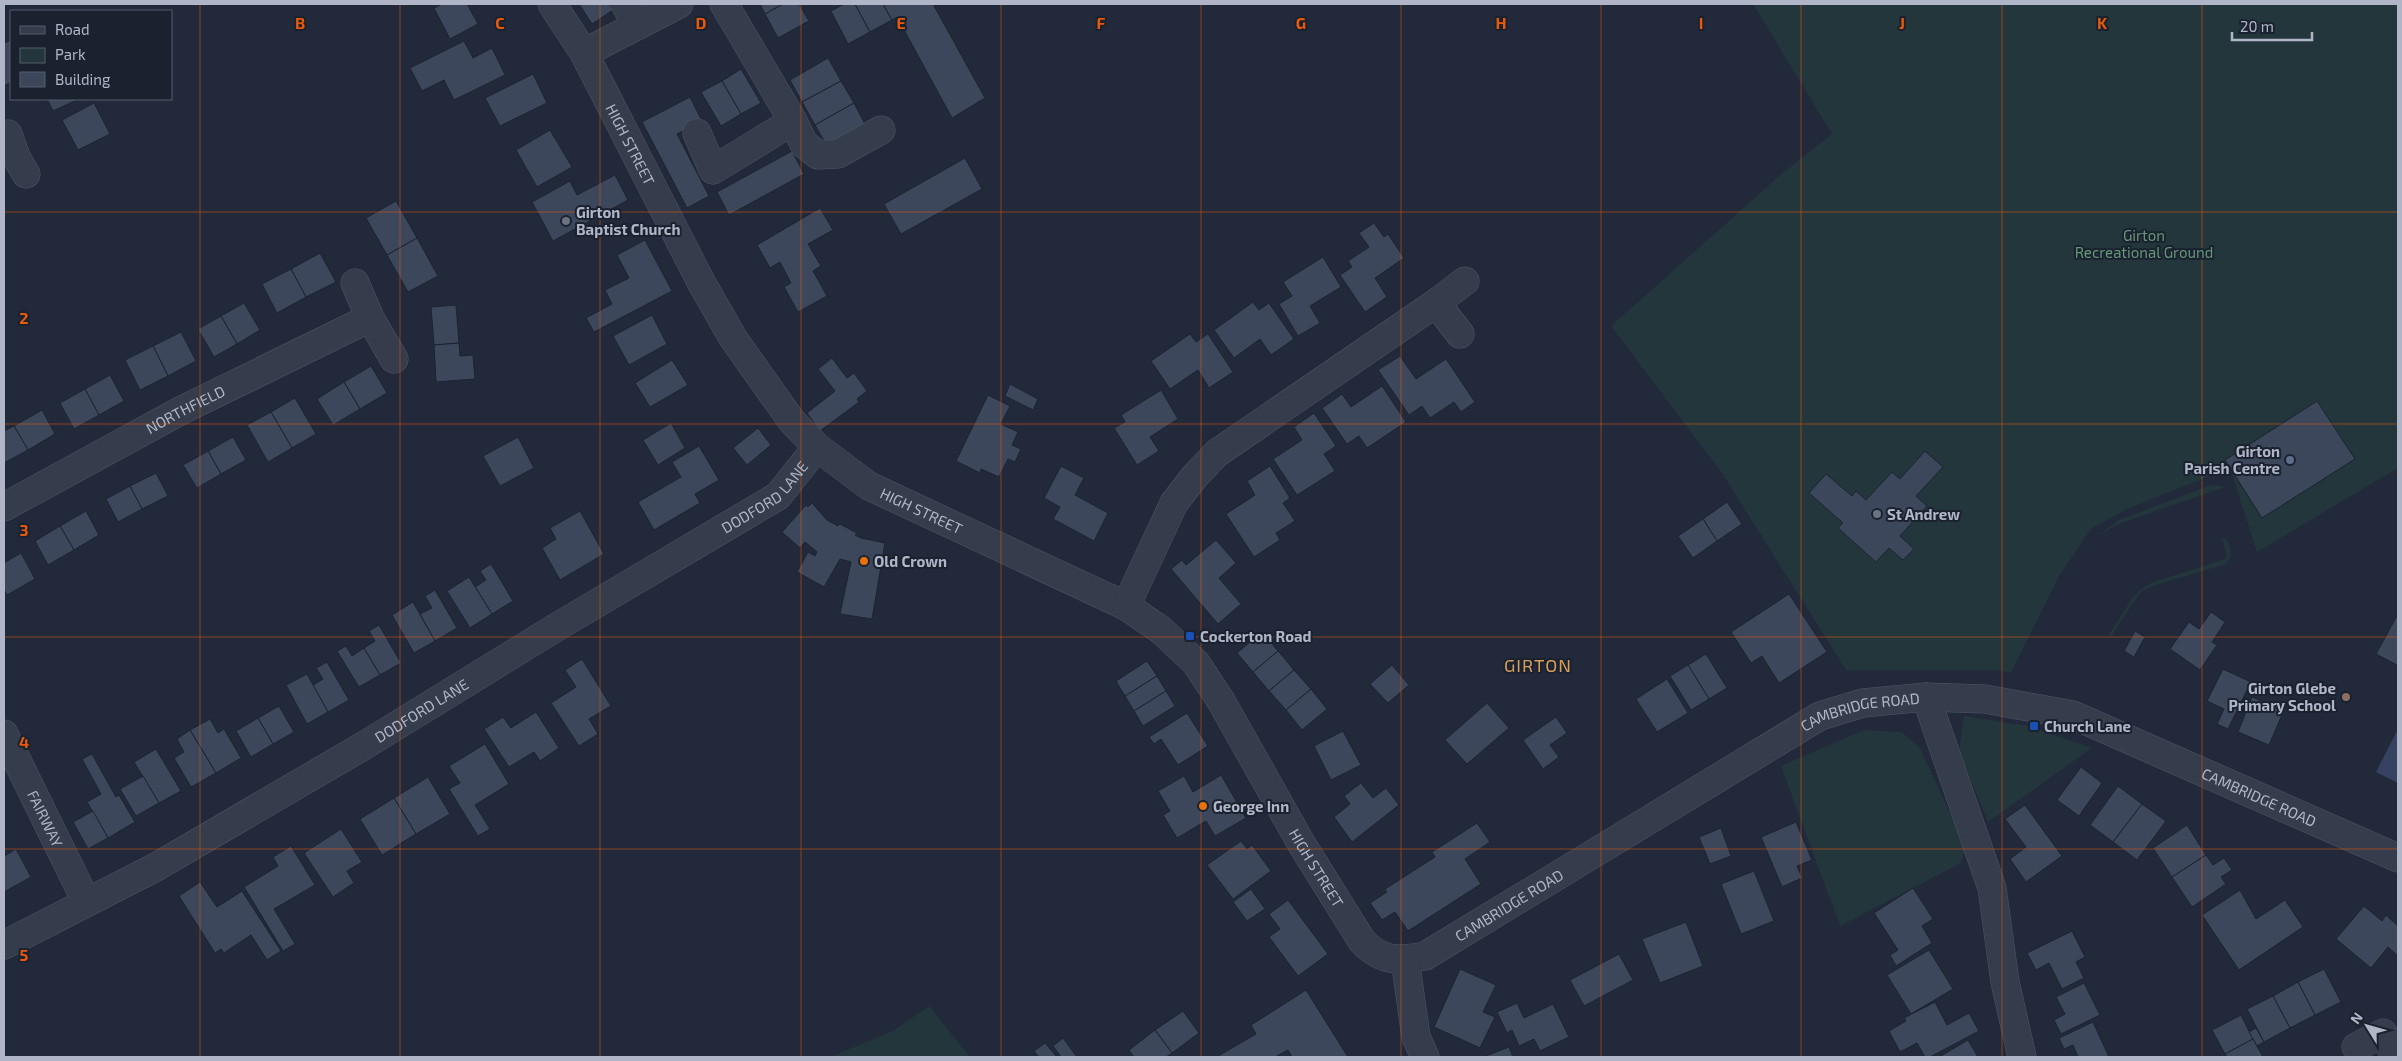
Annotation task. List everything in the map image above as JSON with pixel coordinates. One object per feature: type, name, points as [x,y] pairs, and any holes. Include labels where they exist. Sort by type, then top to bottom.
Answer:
[{"type":"street","name":"HIGH STREET","points":[[552,4],[584,53],[701,282],[733,338],[791,420],[817,447],[869,486],[1126,606],[1162,630],[1196,663],[1221,701],[1301,843],[1362,941]]},
{"type":"street","points":[[584,53],[631,15],[680,4]]},
{"type":"street","points":[[724,4],[793,121],[804,144],[818,156],[838,154],[881,130]]},
{"type":"street","points":[[697,133],[713,170],[793,121]]},
{"type":"street","points":[[1126,606],[1174,502],[1217,453],[1436,303],[1465,281]]},
{"type":"street","points":[[355,283],[370,318],[394,359]]},
{"type":"street","points":[[1436,303],[1460,334]]},
{"type":"street","name":"NORTHFIELD","points":[[4,507],[182,410],[370,318]]},
{"type":"street","name":"DODFORD LANE","points":[[4,945],[86,901],[156,867],[348,755],[778,496],[817,447]]},
{"type":"street","points":[[1926,697],[1992,888],[2005,982],[2022,1057]]},
{"type":"street","name":"CAMBRIDGE ROAD","points":[[1362,941],[1372,952],[1384,958],[1406,959],[1425,956],[1820,716],[1863,703],[1926,697],[1985,699],[2073,715],[2398,858]]},
{"type":"street","name":"FAIRWAY","points":[[4,734],[86,901]]},
{"type":"street","points":[[1406,959],[1416,1037],[1425,1057]]},
{"type":"street","points":[[2356,1047],[2383,1033],[2396,1057]]},
{"type":"green space","name":"Girton Recreational Ground","points":[[1753,4],[2398,4],[2398,468],[2257,552],[2230,468],[2127,509],[2091,529],[2061,573],[2011,673],[1996,670],[1846,670],[1722,473],[1611,326],[1785,171],[1832,134]]},
{"type":"green space","points":[[2211,485],[2225,487],[2118,524],[2094,538],[2119,520]]},
{"type":"green space","points":[[2222,537],[2228,541],[2231,551],[2230,558],[2226,564],[2152,586],[2142,591],[2111,637],[2108,636],[2131,600],[2141,589],[2151,583],[2225,559],[2227,556]]},
{"type":"green space","points":[[1964,716],[2028,726],[2092,748],[1988,822],[1959,752]]},
{"type":"green space","points":[[1864,730],[1901,732],[1920,748],[1966,848],[1961,863],[1840,926],[1781,766]]},
{"type":"green space","points":[[929,1006],[970,1057],[830,1057],[893,1031]]},
{"type":"water","points":[[2398,729],[2398,783],[2376,772]]},
{"type":"building","points":[[442,4],[467,4],[478,24],[450,39],[434,8]]},
{"type":"building","points":[[579,4],[609,4],[613,10],[592,24]]},
{"type":"building","points":[[760,4],[783,4],[765,14]]},
{"type":"building","points":[[783,4],[799,4],[809,21],[778,38],[765,14]]},
{"type":"building","points":[[844,4],[855,4],[870,32],[848,44],[831,11]]},
{"type":"building","points":[[855,4],[883,4],[892,20],[870,32]]},
{"type":"building","points":[[883,4],[933,4],[985,98],[952,118],[897,17],[892,20]]},
{"type":"building","points":[[10,40],[10,83],[4,86],[4,43]]},
{"type":"building","points":[[464,41],[473,58],[492,48],[505,75],[454,100],[444,80],[422,91],[410,68]]},
{"type":"building","points":[[828,58],[841,81],[802,102],[790,80]]},
{"type":"building","points":[[741,69],[761,103],[741,114],[722,81]]},
{"type":"building","points":[[533,74],[547,103],[500,126],[485,98]]},
{"type":"building","points":[[722,81],[741,114],[721,126],[701,92]]},
{"type":"building","points":[[841,81],[854,103],[815,125],[802,102]]},
{"type":"building","points":[[690,97],[702,121],[677,134],[709,196],[687,208],[642,122]]},
{"type":"building","points":[[48,100],[77,100],[53,111]]},
{"type":"building","points":[[94,103],[110,134],[78,150],[62,120]]},
{"type":"building","points":[[854,103],[866,126],[828,148],[815,125]]},
{"type":"building","points":[[550,130],[572,167],[537,187],[516,150]]},
{"type":"building","points":[[792,151],[804,174],[729,215],[717,192]]},
{"type":"building","points":[[965,158],[982,189],[901,234],[884,204]]},
{"type":"building","name":"Girton Baptist Church","points":[[615,175],[628,200],[553,241],[532,202],[570,181],[577,195]]},
{"type":"building","points":[[396,201],[417,238],[387,255],[366,218]]},
{"type":"building","points":[[820,208],[833,230],[808,244],[821,266],[813,271],[827,296],[798,312],[784,287],[791,283],[780,262],[770,268],[757,245]]},
{"type":"building","points":[[1374,223],[1384,237],[1388,234],[1404,258],[1375,278],[1387,297],[1365,312],[1340,275],[1352,267],[1348,261],[1369,247],[1359,233]]},
{"type":"building","points":[[417,238],[438,276],[408,292],[387,255]]},
{"type":"building","points":[[645,240],[672,291],[594,332],[586,318],[612,304],[605,290],[629,278],[617,255]]},
{"type":"building","points":[[320,253],[336,282],[306,297],[291,269]]},
{"type":"building","points":[[1323,257],[1341,287],[1310,306],[1320,323],[1298,336],[1279,304],[1292,296],[1283,282]]},
{"type":"building","points":[[291,269],[306,297],[277,313],[262,284]]},
{"type":"building","points":[[1253,302],[1259,310],[1269,303],[1294,339],[1271,355],[1260,339],[1234,358],[1214,330]]},
{"type":"building","points":[[244,303],[260,330],[237,344],[221,316]]},
{"type":"building","points":[[456,305],[459,343],[434,345],[431,307]]},
{"type":"building","points":[[652,315],[667,344],[629,365],[613,336]]},
{"type":"building","points":[[221,316],[237,344],[214,357],[198,329]]},
{"type":"building","points":[[181,332],[196,361],[168,376],[153,346]]},
{"type":"building","points":[[1190,334],[1196,342],[1208,334],[1233,372],[1209,388],[1198,370],[1170,389],[1151,361]]},
{"type":"building","points":[[459,343],[460,356],[473,355],[475,379],[436,382],[434,345]]},
{"type":"building","points":[[153,346],[168,376],[140,390],[125,360]]},
{"type":"building","points":[[1400,356],[1416,379],[1446,359],[1475,402],[1461,412],[1454,402],[1430,418],[1422,406],[1409,415],[1378,370]]},
{"type":"building","points":[[832,358],[847,378],[854,373],[867,391],[857,399],[859,402],[820,431],[807,413],[835,391],[818,369]]},
{"type":"building","points":[[672,360],[688,385],[650,407],[635,383]]},
{"type":"building","points":[[371,366],[387,393],[360,409],[344,382]]},
{"type":"building","points":[[110,375],[124,401],[99,415],[85,389]]},
{"type":"building","points":[[344,382],[360,409],[333,425],[317,399]]},
{"type":"building","points":[[1010,384],[1038,399],[1033,410],[1005,396]]},
{"type":"building","points":[[1382,386],[1406,422],[1367,448],[1359,436],[1347,444],[1322,408],[1342,394],[1351,407]]},
{"type":"building","points":[[85,389],[99,415],[74,429],[60,403]]},
{"type":"building","points":[[1161,390],[1178,419],[1150,437],[1159,451],[1137,465],[1114,428],[1125,422],[1121,415]]},
{"type":"building","points":[[988,395],[1010,406],[1001,424],[1018,432],[1012,445],[1021,449],[1015,462],[1008,459],[999,477],[981,469],[980,473],[956,461]]},
{"type":"building","points":[[295,398],[316,434],[292,448],[271,412]]},
{"type":"building","name":"Girton Parish Centre","points":[[2317,401],[2355,459],[2262,518],[2225,460]]},
{"type":"building","points":[[42,410],[55,434],[28,450],[14,426]]},
{"type":"building","points":[[271,412],[292,448],[268,462],[247,425]]},
{"type":"building","points":[[1314,413],[1336,446],[1324,454],[1335,471],[1297,495],[1273,459],[1302,440],[1294,427]]},
{"type":"building","points":[[671,423],[685,448],[658,465],[643,440]]},
{"type":"building","points":[[14,426],[28,450],[4,463],[4,431]]},
{"type":"building","points":[[758,428],[771,445],[747,465],[733,448]]},
{"type":"building","points":[[233,437],[246,460],[221,474],[208,451]]},
{"type":"building","points":[[518,437],[534,468],[500,486],[483,456]]},
{"type":"building","points":[[699,446],[719,480],[695,494],[700,503],[654,530],[638,502],[681,477],[672,462]]},
{"type":"building","points":[[208,451],[221,474],[197,488],[183,465]]},
{"type":"building","name":"St Andrew","points":[[1925,451],[1943,467],[1916,496],[1927,506],[1900,536],[1914,549],[1903,560],[1889,548],[1876,562],[1838,528],[1843,523],[1809,493],[1826,474],[1852,496],[1856,491],[1866,500],[1892,472],[1900,479]]},
{"type":"building","points":[[1061,466],[1084,478],[1075,495],[1108,513],[1094,541],[1053,519],[1060,507],[1044,498]]},
{"type":"building","points":[[1270,466],[1290,498],[1283,503],[1295,521],[1276,533],[1280,540],[1254,557],[1226,514],[1255,495],[1247,481]]},
{"type":"building","points":[[156,473],[168,496],[142,509],[130,486]]},
{"type":"building","points":[[130,486],[142,509],[118,522],[106,499]]},
{"type":"building","points":[[1727,502],[1742,524],[1717,541],[1703,519]]},
{"type":"building","name":"Old Crown","points":[[812,503],[827,520],[857,533],[855,535],[861,538],[885,543],[872,619],[840,614],[851,562],[840,559],[824,587],[797,572],[808,552],[815,556],[817,552],[805,542],[800,548],[782,532],[806,505],[808,507]]},
{"type":"building","points":[[86,511],[99,535],[74,550],[60,526]]},
{"type":"building","points":[[580,511],[604,554],[560,580],[542,548],[556,539],[550,528]]},
{"type":"building","points":[[1703,519],[1717,541],[1693,558],[1678,536]]},
{"type":"building","points":[[60,526],[74,550],[48,565],[35,541]]},
{"type":"building","points":[[1216,540],[1236,563],[1219,578],[1241,604],[1218,624],[1171,569],[1182,560],[1186,565]]},
{"type":"building","points":[[21,553],[35,579],[7,595],[4,589],[4,563]]},
{"type":"building","points":[[491,564],[513,601],[492,614],[475,587],[486,580],[480,571]]},
{"type":"building","points":[[469,577],[492,614],[470,628],[447,591]]},
{"type":"building","points":[[435,590],[457,628],[435,641],[420,614],[432,608],[425,596]]},
{"type":"building","points":[[1789,594],[1827,652],[1779,683],[1762,656],[1751,663],[1731,632]]},
{"type":"building","points":[[413,602],[435,641],[414,653],[392,615]]},
{"type":"building","points":[[2211,612],[2225,622],[2212,642],[2217,645],[2200,670],[2170,649],[2189,622],[2199,629]]},
{"type":"building","points":[[2398,614],[2398,664],[2397,665],[2376,654]]},
{"type":"building","points":[[379,625],[401,663],[380,675],[364,648],[375,641],[369,631]]},
{"type":"building","points":[[2135,631],[2145,637],[2134,657],[2124,651]]},
{"type":"building","points":[[1262,632],[1278,651],[1253,672],[1237,653]]},
{"type":"building","points":[[346,646],[352,656],[364,648],[380,675],[359,687],[337,651]]},
{"type":"building","points":[[1278,651],[1294,670],[1269,691],[1253,672]]},
{"type":"building","points":[[1706,654],[1727,688],[1709,699],[1688,665]]},
{"type":"building","points":[[582,659],[611,706],[589,719],[598,734],[579,746],[551,703],[576,687],[565,670]]},
{"type":"building","points":[[1147,661],[1157,676],[1125,696],[1116,681]]},
{"type":"building","points":[[327,662],[349,700],[328,712],[313,685],[323,679],[316,668]]},
{"type":"building","points":[[1392,665],[1409,685],[1388,703],[1370,684]]},
{"type":"building","points":[[1688,665],[1709,699],[1691,710],[1670,676]]},
{"type":"building","points":[[2223,669],[2251,682],[2228,729],[2217,724],[2224,709],[2207,701]]},
{"type":"building","points":[[1294,670],[1311,689],[1286,710],[1269,691]]},
{"type":"building","points":[[307,674],[328,712],[307,724],[286,685]]},
{"type":"building","points":[[1157,676],[1166,691],[1134,711],[1125,696]]},
{"type":"building","points":[[1667,679],[1688,713],[1657,732],[1636,699]]},
{"type":"building","points":[[1311,689],[1327,709],[1302,730],[1286,710]]},
{"type":"building","points":[[1166,691],[1175,706],[1143,726],[1134,711]]},
{"type":"building","points":[[2252,697],[2284,710],[2269,745],[2238,732]]},
{"type":"building","points":[[1487,703],[1509,728],[1467,764],[1445,740]]},
{"type":"building","points":[[279,706],[294,732],[273,744],[258,718]]},
{"type":"building","points":[[536,712],[559,748],[540,761],[534,752],[509,767],[484,729],[503,717],[511,728]]},
{"type":"building","points":[[1187,713],[1208,746],[1178,765],[1161,739],[1154,744],[1149,737]]},
{"type":"building","points":[[1556,717],[1567,733],[1550,745],[1559,757],[1543,769],[1523,740]]},
{"type":"building","points":[[258,718],[273,744],[251,757],[236,731]]},
{"type":"building","points":[[210,719],[218,733],[224,729],[241,758],[216,773],[190,730]]},
{"type":"building","points":[[190,730],[216,773],[191,787],[174,758],[184,752],[177,739]]},
{"type":"building","points":[[1343,731],[1361,765],[1331,780],[1314,746]]},
{"type":"building","points":[[485,744],[509,784],[475,805],[490,829],[478,836],[449,789],[460,783],[449,766]]},
{"type":"building","points":[[156,749],[181,791],[159,803],[134,762]]},
{"type":"building","points":[[92,754],[116,797],[119,795],[135,822],[108,838],[87,802],[101,794],[82,759]]},
{"type":"building","points":[[2081,767],[2102,783],[2079,816],[2057,800]]},
{"type":"building","name":"George Inn","points":[[1221,775],[1246,818],[1215,836],[1206,821],[1177,838],[1163,815],[1170,811],[1158,791],[1184,776],[1193,792]]},
{"type":"building","points":[[143,776],[159,803],[136,816],[120,789]]},
{"type":"building","points":[[428,777],[450,814],[416,834],[394,798]]},
{"type":"building","points":[[1361,783],[1373,798],[1386,788],[1399,805],[1352,842],[1334,817],[1350,804],[1344,796]]},
{"type":"building","points":[[2118,786],[2142,804],[2113,842],[2090,825]]},
{"type":"building","points":[[394,798],[416,834],[382,855],[360,819]]},
{"type":"building","points":[[2142,804],[2166,821],[2137,860],[2113,842]]},
{"type":"building","points":[[2025,805],[2062,856],[2026,882],[2010,859],[2026,847],[2005,819]]},
{"type":"building","points":[[93,811],[108,838],[88,849],[73,822]]},
{"type":"building","points":[[1796,822],[1812,860],[1797,866],[1802,878],[1782,887],[1761,837]]},
{"type":"building","points":[[1477,823],[1490,842],[1465,859],[1481,884],[1408,931],[1395,912],[1382,920],[1370,903],[1387,892],[1385,889],[1435,857],[1432,852]]},
{"type":"building","points":[[2187,825],[2206,855],[2172,877],[2153,848]]},
{"type":"building","points":[[1721,828],[1731,856],[1710,864],[1699,837]]},
{"type":"building","points":[[341,829],[362,862],[347,871],[354,883],[333,897],[304,853]]},
{"type":"building","points":[[1241,841],[1247,849],[1252,845],[1271,871],[1233,899],[1207,865]]},
{"type":"building","points":[[291,846],[315,885],[274,909],[295,944],[283,951],[244,887],[278,866],[273,857]]},
{"type":"building","points":[[16,849],[31,877],[4,892],[4,856]]},
{"type":"building","points":[[2206,855],[2213,865],[2224,858],[2232,870],[2221,877],[2226,884],[2192,907],[2172,877]]},
{"type":"building","points":[[1754,871],[1774,921],[1741,934],[1721,884]]},
{"type":"building","points":[[200,882],[217,907],[242,891],[281,951],[267,960],[251,935],[224,953],[221,949],[215,953],[179,896]]},
{"type":"building","points":[[1913,888],[1933,919],[1922,926],[1932,943],[1896,966],[1890,955],[1898,950],[1874,913]]},
{"type":"building","points":[[1251,889],[1265,909],[1247,921],[1233,902]]},
{"type":"building","points":[[2240,890],[2256,919],[2285,900],[2303,927],[2239,970],[2202,915]]},
{"type":"building","points":[[1288,900],[1328,954],[1298,976],[1269,937],[1280,929],[1269,914]]},
{"type":"building","points":[[2364,906],[2382,921],[2386,915],[2398,926],[2398,956],[2388,947],[2371,968],[2336,939]]},
{"type":"building","points":[[1686,922],[1703,966],[1660,983],[1642,939]]},
{"type":"building","points":[[2072,931],[2085,957],[2076,962],[2084,978],[2062,989],[2049,963],[2036,970],[2027,953]]},
{"type":"building","points":[[1929,950],[1953,989],[1911,1014],[1887,975]]},
{"type":"building","points":[[1619,954],[1633,980],[1584,1006],[1570,980]]},
{"type":"building","points":[[1460,969],[1496,985],[1483,1012],[1495,1017],[1480,1048],[1434,1027]]},
{"type":"building","points":[[2324,969],[2341,1002],[2315,1015],[2298,982]]},
{"type":"building","points":[[2298,982],[2315,1015],[2290,1028],[2273,996]]},
{"type":"building","points":[[2084,983],[2100,1015],[2061,1034],[2054,1020],[2065,1014],[2056,997]]},
{"type":"building","points":[[1306,990],[1348,1057],[1292,1057],[1288,1050],[1275,1057],[1218,1056],[1256,1034],[1251,1025]]},
{"type":"building","points":[[2273,996],[2290,1028],[2264,1042],[2247,1009]]},
{"type":"building","points":[[1935,1002],[1947,1025],[1969,1013],[1979,1031],[1930,1057],[1925,1057],[1917,1043],[1900,1052],[1889,1031],[1906,1021],[1904,1018]]},
{"type":"building","points":[[1517,1003],[1524,1018],[1553,1004],[1569,1037],[1540,1051],[1534,1039],[1519,1046],[1512,1030],[1507,1033],[1497,1012]]},
{"type":"building","points":[[1183,1011],[1199,1033],[1172,1053],[1155,1030]]},
{"type":"building","points":[[2241,1015],[2253,1039],[2225,1054],[2212,1030]]},
{"type":"building","points":[[2093,1022],[2109,1057],[2078,1057],[2073,1045],[2064,1049],[2059,1038]]},
{"type":"building","points":[[2256,1028],[2264,1042],[2257,1046],[2249,1032]]},
{"type":"building","points":[[1155,1030],[1172,1053],[1166,1057],[1134,1057],[1129,1050]]},
{"type":"building","points":[[1063,1038],[1077,1057],[1061,1057],[1053,1046]]},
{"type":"building","points":[[2253,1039],[2263,1057],[2227,1057],[2225,1054]]},
{"type":"building","points":[[1968,1040],[1978,1057],[1939,1057]]},
{"type":"building","points":[[1045,1043],[1057,1057],[1039,1057],[1034,1051]]},
{"type":"building","points":[[1509,1047],[1513,1057],[1483,1057]]},
{"type":"place","name":"Girton Baptist Church","points":[[566,221]]},
{"type":"place","name":"Girton Parish Centre","points":[[2290,460]]},
{"type":"place","name":"St Andrew","points":[[1877,514]]},
{"type":"place","name":"Old Crown","points":[[864,561]]},
{"type":"place","name":"Cockerton Road","points":[[1190,636]]},
{"type":"place","name":"Girton Glebe Primary School","points":[[2346,697]]},
{"type":"place","name":"Church Lane","points":[[2034,726]]},
{"type":"place","name":"George Inn","points":[[1203,806]]},
{"type":"district","name":"GIRTON","points":[[1538,665]]}]
